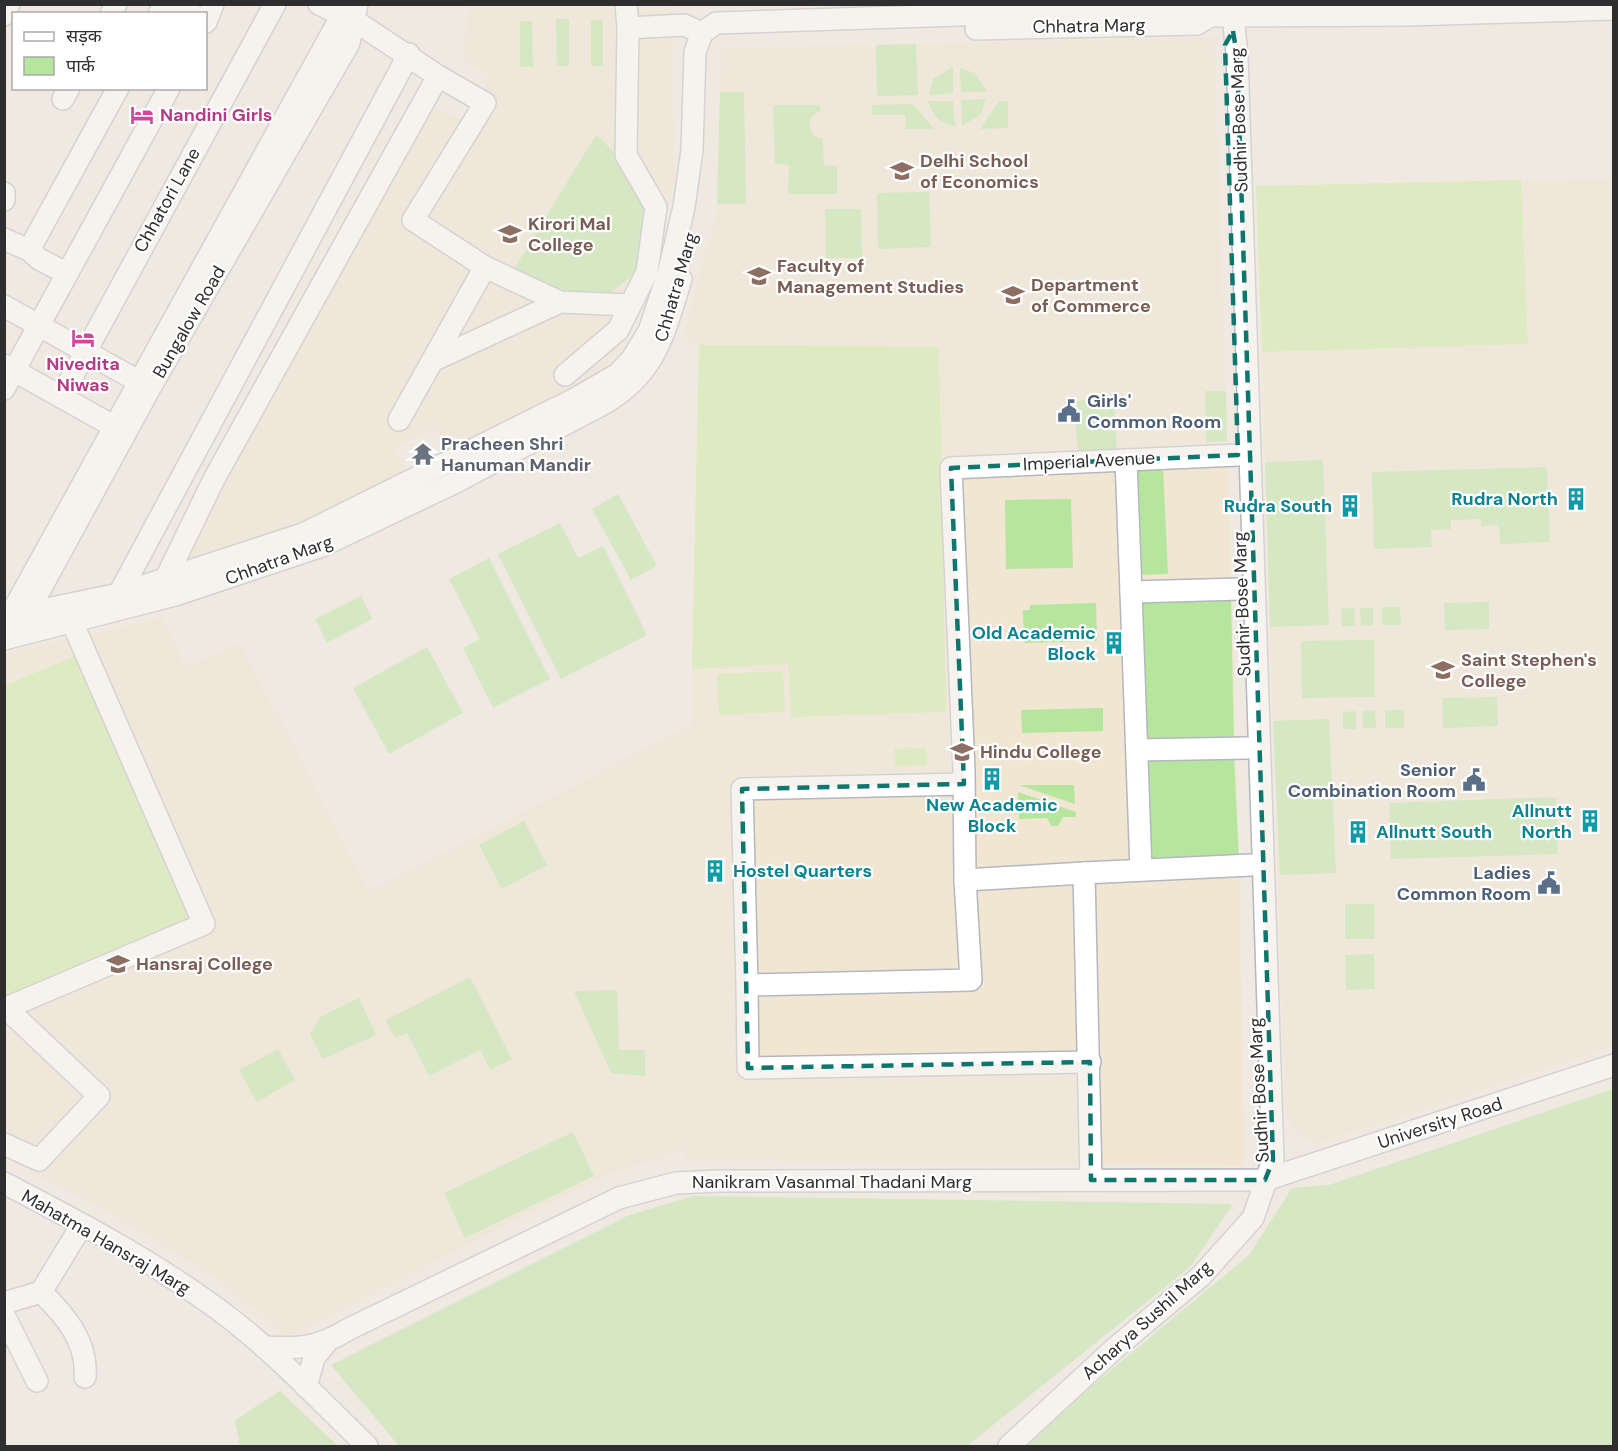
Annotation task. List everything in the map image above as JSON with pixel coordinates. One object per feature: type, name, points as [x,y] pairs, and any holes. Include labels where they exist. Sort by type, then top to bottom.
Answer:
[{"type":"street","points":[[4,15],[9,4]]},
{"type":"street","points":[[176,4],[189,12]]},
{"type":"street","points":[[207,19],[213,4]]},
{"type":"street","name":"Chhatori Lane","points":[[62,397],[275,4]]},
{"type":"street","points":[[320,4],[349,11],[438,76],[484,103],[413,220],[485,267],[560,302],[630,305]]},
{"type":"street","points":[[565,375],[618,330],[630,305],[664,280],[656,207],[626,155],[628,27],[626,4]]},
{"type":"street","name":"Chhatra Marg","points":[[10,625],[165,580],[303,534],[573,400],[618,374],[632,359],[649,331],[684,207],[692,150],[693,61],[702,33],[711,26],[722,23],[919,10],[1195,7],[1210,15],[1232,17],[1433,9],[1614,9]]},
{"type":"street","points":[[10,625],[113,426],[349,11]]},
{"type":"street","name":"Bungalow Road","points":[[10,625],[150,388],[348,43],[349,11]]},
{"type":"street","name":"Chhatra Marg","points":[[10,625],[72,622],[175,595],[274,564],[322,546],[456,482],[625,391],[652,361],[660,346],[664,280],[690,246],[705,155],[705,62],[706,54],[715,38],[729,34],[1197,24],[1210,15]]},
{"type":"street","name":"Sudhir Bose Marg","points":[[1232,17],[1225,45],[1232,455],[1241,589],[1260,1163],[1265,1180]]},
{"type":"street","name":"Sudhir Bose Marg","points":[[1232,17],[1238,56],[1273,1160],[1265,1180]]},
{"type":"street","points":[[628,27],[684,25],[702,33]]},
{"type":"street","points":[[119,594],[409,54]]},
{"type":"street","points":[[165,580],[214,479],[438,76]]},
{"type":"street","points":[[29,250],[117,90]]},
{"type":"street","points":[[113,426],[62,397],[8,375],[38,326],[168,90]]},
{"type":"street","points":[[4,193],[4,200]]},
{"type":"street","points":[[4,239],[29,250],[39,259],[66,273]]},
{"type":"street","points":[[399,420],[485,267]]},
{"type":"street","points":[[432,361],[560,302]]},
{"type":"street","points":[[4,306],[84,353],[138,381]]},
{"type":"street","name":"Imperial Avenue","points":[[964,784],[951,468],[1232,455]]},
{"type":"street","points":[[1126,459],[1141,870]]},
{"type":"street","points":[[447,462],[456,482]]},
{"type":"street","points":[[1131,592],[1241,589]]},
{"type":"street","points":[[4,1144],[39,1160],[99,1096],[6,1008],[204,924],[72,622]]},
{"type":"street","points":[[1137,750],[1247,748]]},
{"type":"street","points":[[747,985],[971,980],[965,880],[964,784],[742,789],[747,1068],[1090,1062]]},
{"type":"street","points":[[965,880],[1251,865]]},
{"type":"street","points":[[1084,873],[1091,1180]]},
{"type":"street","name":"University Road","points":[[1265,1180],[1614,1065]]},
{"type":"street","name":"Nanikram Vasanmal Thadani Marg","points":[[326,1343],[349,1329],[619,1198],[676,1183],[719,1180],[1265,1180]]},
{"type":"street","name":"Acharya Sushil Marg","points":[[1009,1446],[1114,1349],[1201,1276],[1253,1218],[1265,1180]]},
{"type":"street","name":"Mahatma Hansraj Marg","points":[[4,1183],[150,1263],[206,1300],[264,1347],[367,1446]]},
{"type":"street","points":[[4,1303],[41,1292],[82,1225]]},
{"type":"street","points":[[41,1292],[72,1328],[80,1342],[85,1361],[85,1377]]},
{"type":"street","points":[[4,1315],[37,1381]]},
{"type":"street","points":[[264,1347],[301,1348],[326,1343]]},
{"type":"street","points":[[306,1387],[314,1358],[326,1343]]},
{"type":"highlighted area","points":[[1233,31],[1237,56],[1273,1160],[1265,1180],[1091,1180],[1090,1062],[748,1068],[742,789],[964,784],[951,468],[1238,455],[1225,45]]},
{"type":"shaded area","name":"Kirori Mal College","points":[[468,5],[672,5],[675,179],[651,288],[628,334],[600,374],[447,452],[434,428],[395,449],[407,472],[283,533],[174,566],[429,103],[464,121],[489,76],[462,59]]},
{"type":"shaded area","points":[[1215,37],[1239,860],[1244,1166],[685,1161],[685,1150],[609,1175],[287,1337],[221,1282],[98,1206],[5,1159],[4,653],[163,617],[185,667],[240,642],[369,891],[691,725],[699,346],[683,339],[700,269],[717,213],[721,48]]},
{"type":"shaded area","name":"Saint Stephen's College","points":[[1613,178],[1613,1047],[1318,1144],[1294,1131],[1285,1111],[1256,186]]},
{"type":"green space","points":[[556,19],[569,19],[569,66],[557,66]]},
{"type":"green space","points":[[591,20],[603,20],[603,66],[591,66]]},
{"type":"green space","points":[[520,21],[532,21],[533,67],[520,67]]},
{"type":"green space","points":[[916,44],[918,95],[877,96],[876,45]]},
{"type":"green space","points":[[953,67],[953,93],[929,95],[933,79]]},
{"type":"green space","points":[[960,68],[975,73],[987,92],[961,92]]},
{"type":"green space","points":[[720,92],[744,92],[746,204],[717,204]]},
{"type":"green space","points":[[986,99],[981,114],[962,126],[961,100]]},
{"type":"green space","points":[[928,101],[953,101],[955,126],[937,118]]},
{"type":"green space","points":[[999,101],[1008,101],[1008,128],[980,129]]},
{"type":"green space","points":[[913,104],[934,129],[906,129],[905,115],[872,115],[872,105]]},
{"type":"green space","points":[[773,105],[820,105],[821,110],[812,116],[809,126],[814,136],[823,139],[824,165],[837,166],[837,194],[788,194],[789,165],[775,164]]},
{"type":"green space","points":[[596,135],[624,164],[642,198],[648,230],[640,271],[609,293],[556,294],[511,274]]},
{"type":"green space","points":[[1521,180],[1528,344],[1262,352],[1256,186]]},
{"type":"green space","points":[[929,192],[931,247],[878,249],[877,193]]},
{"type":"green space","points":[[825,209],[861,209],[862,258],[826,258]]},
{"type":"green space","points":[[699,345],[939,347],[946,712],[791,717],[788,664],[692,669]]},
{"type":"green space","points":[[1205,391],[1226,391],[1227,441],[1206,442]]},
{"type":"green space","points":[[1114,398],[1117,448],[1103,453],[1078,454],[1074,401]]},
{"type":"green space","points":[[1323,460],[1329,625],[1270,627],[1265,462]]},
{"type":"green space","points":[[1163,467],[1168,574],[1138,575],[1132,468]]},
{"type":"green space","points":[[1547,467],[1550,542],[1500,544],[1499,525],[1481,526],[1481,519],[1451,520],[1451,529],[1431,530],[1432,547],[1374,549],[1372,472]]},
{"type":"green space","points":[[618,494],[657,566],[631,580],[592,509]]},
{"type":"green space","points":[[1071,499],[1073,568],[1006,569],[1005,500]]},
{"type":"green space","points":[[560,523],[578,558],[603,546],[647,635],[561,679],[498,554]]},
{"type":"green space","points":[[489,558],[550,679],[493,708],[463,648],[480,639],[449,579]]},
{"type":"green space","points":[[361,596],[372,619],[327,643],[315,619]]},
{"type":"green space","points":[[1231,596],[1234,744],[1149,746],[1144,735],[1140,598]]},
{"type":"green space","points":[[1489,602],[1489,629],[1445,630],[1444,603]]},
{"type":"green space","points":[[1096,603],[1097,641],[1024,643],[1023,610],[1030,610],[1030,605]]},
{"type":"green space","points":[[1382,607],[1400,607],[1401,625],[1382,625]]},
{"type":"green space","points":[[1354,608],[1355,626],[1342,626],[1341,609]]},
{"type":"green space","points":[[1360,608],[1373,608],[1373,625],[1361,626]]},
{"type":"green space","points":[[1374,640],[1375,697],[1302,698],[1301,641]]},
{"type":"green space","points":[[427,647],[463,713],[389,754],[353,688]]},
{"type":"green space","points":[[79,654],[195,920],[4,1001],[4,686]]},
{"type":"green space","points":[[783,671],[785,712],[719,715],[717,674]]},
{"type":"green space","points":[[1497,697],[1498,726],[1443,728],[1442,698]]},
{"type":"green space","points":[[1103,708],[1103,731],[1022,733],[1021,710]]},
{"type":"green space","points":[[1375,710],[1376,728],[1363,728],[1362,711]]},
{"type":"green space","points":[[1385,710],[1404,710],[1404,728],[1385,728]]},
{"type":"green space","points":[[1356,711],[1356,729],[1343,729],[1343,712]]},
{"type":"green space","points":[[1329,719],[1336,873],[1280,875],[1273,721]]},
{"type":"green space","points":[[926,748],[927,765],[895,766],[894,749]]},
{"type":"green space","points":[[1234,757],[1239,860],[1149,864],[1144,760]]},
{"type":"green space","points":[[1019,785],[1074,785],[1075,804]]},
{"type":"green space","points":[[1018,792],[1076,812],[1076,817],[1063,817],[1058,826],[1051,826],[1047,818],[1019,819]]},
{"type":"green space","points":[[1556,797],[1558,854],[1391,859],[1389,803]]},
{"type":"green space","points":[[524,821],[547,865],[502,889],[479,845]]},
{"type":"green space","points":[[1345,904],[1374,904],[1375,939],[1345,939]]},
{"type":"green space","points":[[1374,954],[1375,989],[1346,990],[1345,955]]},
{"type":"green space","points":[[470,977],[512,1059],[490,1070],[480,1050],[429,1076],[407,1033],[395,1038],[386,1020]]},
{"type":"green space","points":[[617,990],[619,1050],[645,1050],[645,1076],[611,1073],[574,991]]},
{"type":"green space","points":[[359,998],[376,1035],[323,1059],[310,1034],[320,1017]]},
{"type":"green space","points":[[278,1049],[295,1080],[257,1102],[239,1070]]},
{"type":"green space","points":[[1613,1089],[1613,1446],[1027,1446],[1074,1401],[1249,1255],[1292,1188],[1329,1185]]},
{"type":"green space","points":[[573,1132],[594,1176],[465,1238],[444,1193]]},
{"type":"green space","points":[[693,1196],[1233,1204],[1190,1267],[967,1446],[399,1446],[331,1365],[627,1216]]},
{"type":"green space","points":[[280,1391],[338,1446],[240,1446],[235,1420]]},
{"type":"place","name":"Nandini Girls","points":[[142,115]]},
{"type":"place","name":"Delhi School of Economics","points":[[902,171]]},
{"type":"place","name":"Kirori Mal College","points":[[510,234]]},
{"type":"place","name":"Faculty of Management Studies","points":[[759,276]]},
{"type":"place","name":"Department of Commerce","points":[[1013,295]]},
{"type":"place","name":"Nivedita Niwas","points":[[83,338]]},
{"type":"place","name":"Girls' Common Room","points":[[1069,411]]},
{"type":"place","name":"Pracheen Shri Hanuman Mandir","points":[[423,454]]},
{"type":"place","name":"Rudra North","points":[[1576,499]]},
{"type":"place","name":"Rudra South","points":[[1350,506]]},
{"type":"place","name":"Old Academic Block","points":[[1114,643]]},
{"type":"place","name":"Saint Stephen's College","points":[[1443,670]]},
{"type":"place","name":"Hindu College","points":[[962,752]]},
{"type":"place","name":"New Academic Block","points":[[992,779]]},
{"type":"place","name":"Senior Combination Room","points":[[1474,780]]},
{"type":"place","name":"Allnutt North","points":[[1590,821]]},
{"type":"place","name":"Allnutt South","points":[[1358,832]]},
{"type":"place","name":"Hostel Quarters","points":[[715,871]]},
{"type":"place","name":"Ladies Common Room","points":[[1549,883]]},
{"type":"place","name":"Hansraj College","points":[[118,964]]}]
